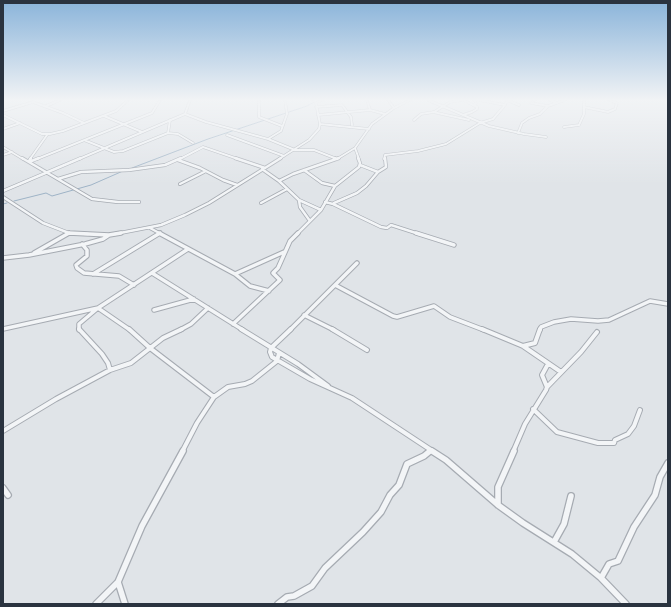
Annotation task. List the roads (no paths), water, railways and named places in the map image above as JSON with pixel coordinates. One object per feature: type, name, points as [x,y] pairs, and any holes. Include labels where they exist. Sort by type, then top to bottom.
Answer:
[{"type":"street","points":[[31,128],[47,135],[70,128]]},
{"type":"street","points":[[29,162],[113,128]]},
{"type":"street","points":[[134,128],[142,132]]},
{"type":"street","points":[[3,191],[151,128]]},
{"type":"street","points":[[168,133],[169,128]]},
{"type":"street","points":[[232,128],[295,150],[314,150],[337,159]]},
{"type":"street","points":[[268,140],[281,131],[282,128]]},
{"type":"street","points":[[3,197],[45,224],[69,233],[109,235],[150,228],[189,214],[215,199],[263,168],[295,150],[311,138],[319,128]]},
{"type":"street","points":[[355,128],[369,130]]},
{"type":"street","points":[[333,204],[357,193],[366,186],[378,172],[386,167],[384,162],[385,155],[418,151],[446,145],[472,128]]},
{"type":"street","points":[[500,128],[518,133],[546,137]]},
{"type":"street","points":[[518,133],[520,128]]},
{"type":"street","points":[[280,181],[304,170],[337,159],[355,148],[369,130]]},
{"type":"street","points":[[84,140],[114,152],[121,152],[168,133],[178,134],[193,143]]},
{"type":"street","points":[[29,162],[47,135]]},
{"type":"street","points":[[227,135],[284,156]]},
{"type":"street","points":[[58,179],[81,172],[129,170],[165,165],[178,160],[203,146],[263,168],[280,181],[299,200],[321,210]]},
{"type":"street","points":[[3,147],[92,199],[118,202],[139,202]]},
{"type":"street","points":[[355,148],[360,165]]},
{"type":"street","points":[[3,155],[12,152]]},
{"type":"street","points":[[178,160],[200,168],[204,172],[237,185]]},
{"type":"street","points":[[360,165],[378,172]]},
{"type":"street","points":[[232,324],[280,280],[273,273],[278,268],[290,241],[321,210],[335,186],[360,165]]},
{"type":"street","points":[[304,170],[322,183],[335,186]]},
{"type":"street","points":[[180,184],[204,172]]},
{"type":"street","points":[[261,203],[287,189]]},
{"type":"street","points":[[3,202],[8,200]]},
{"type":"street","points":[[299,200],[300,207],[310,221]]},
{"type":"street","points":[[325,202],[333,204],[380,227],[387,228],[391,225],[454,245]]},
{"type":"street","points":[[150,228],[235,274],[250,286],[269,291]]},
{"type":"street","points":[[29,255],[69,233]]},
{"type":"street","points":[[92,274],[160,234]]},
{"type":"street","points":[[3,258],[29,255],[82,244],[103,239],[109,235]]},
{"type":"street","points":[[82,244],[86,250],[86,256],[76,265],[84,273],[119,276],[134,285]]},
{"type":"street","points":[[110,370],[105,358],[80,332],[78,327],[79,324],[98,308],[188,249]]},
{"type":"street","points":[[235,274],[284,252]]},
{"type":"street","points":[[357,263],[271,348],[270,352],[272,357],[310,380],[352,398],[431,450],[457,469],[498,505],[538,533],[572,554],[601,578],[626,604]]},
{"type":"street","points":[[105,266],[105,272],[108,276]]},
{"type":"street","points":[[152,273],[314,375],[332,389]]},
{"type":"street","points":[[335,285],[397,317],[434,306],[450,317],[496,334],[522,346],[561,372]]},
{"type":"street","points":[[154,310],[194,299]]},
{"type":"street","points":[[522,346],[536,343],[541,327],[554,322],[571,319],[598,321],[609,320],[650,301],[668,304]]},
{"type":"street","points":[[3,329],[98,308],[126,326],[150,348],[214,397]]},
{"type":"street","points":[[3,431],[56,399],[110,370],[131,363],[175,331],[191,324],[208,308]]},
{"type":"street","points":[[304,315],[333,329],[367,350]]},
{"type":"street","points":[[498,505],[498,487],[533,409],[547,387],[597,332]]},
{"type":"street","points":[[96,604],[118,582],[142,526],[157,497],[197,423],[214,397],[228,387],[245,384],[252,381],[277,361],[279,353]]},
{"type":"street","points":[[547,387],[542,375],[548,364]]},
{"type":"street","points":[[533,409],[548,426],[557,432],[598,443],[614,443],[615,440],[628,434],[634,426],[640,410]]},
{"type":"street","points":[[278,604],[287,597],[294,596],[312,586],[325,568],[364,532],[381,512],[390,495],[399,485],[407,464],[424,456],[431,450]]},
{"type":"street","points":[[601,578],[610,564],[618,561],[634,527],[655,495],[660,477],[668,463]]},
{"type":"street","points":[[3,488],[8,495]]},
{"type":"street","points":[[554,542],[564,524],[571,496]]},
{"type":"street","points":[[118,582],[125,604]]},
{"type":"waterway","points":[[132,168],[240,128]]},
{"type":"waterway","points":[[14,201],[46,193],[52,196],[91,185],[123,171]]},
{"type":"waterway","points":[[3,204],[7,203]]}]
